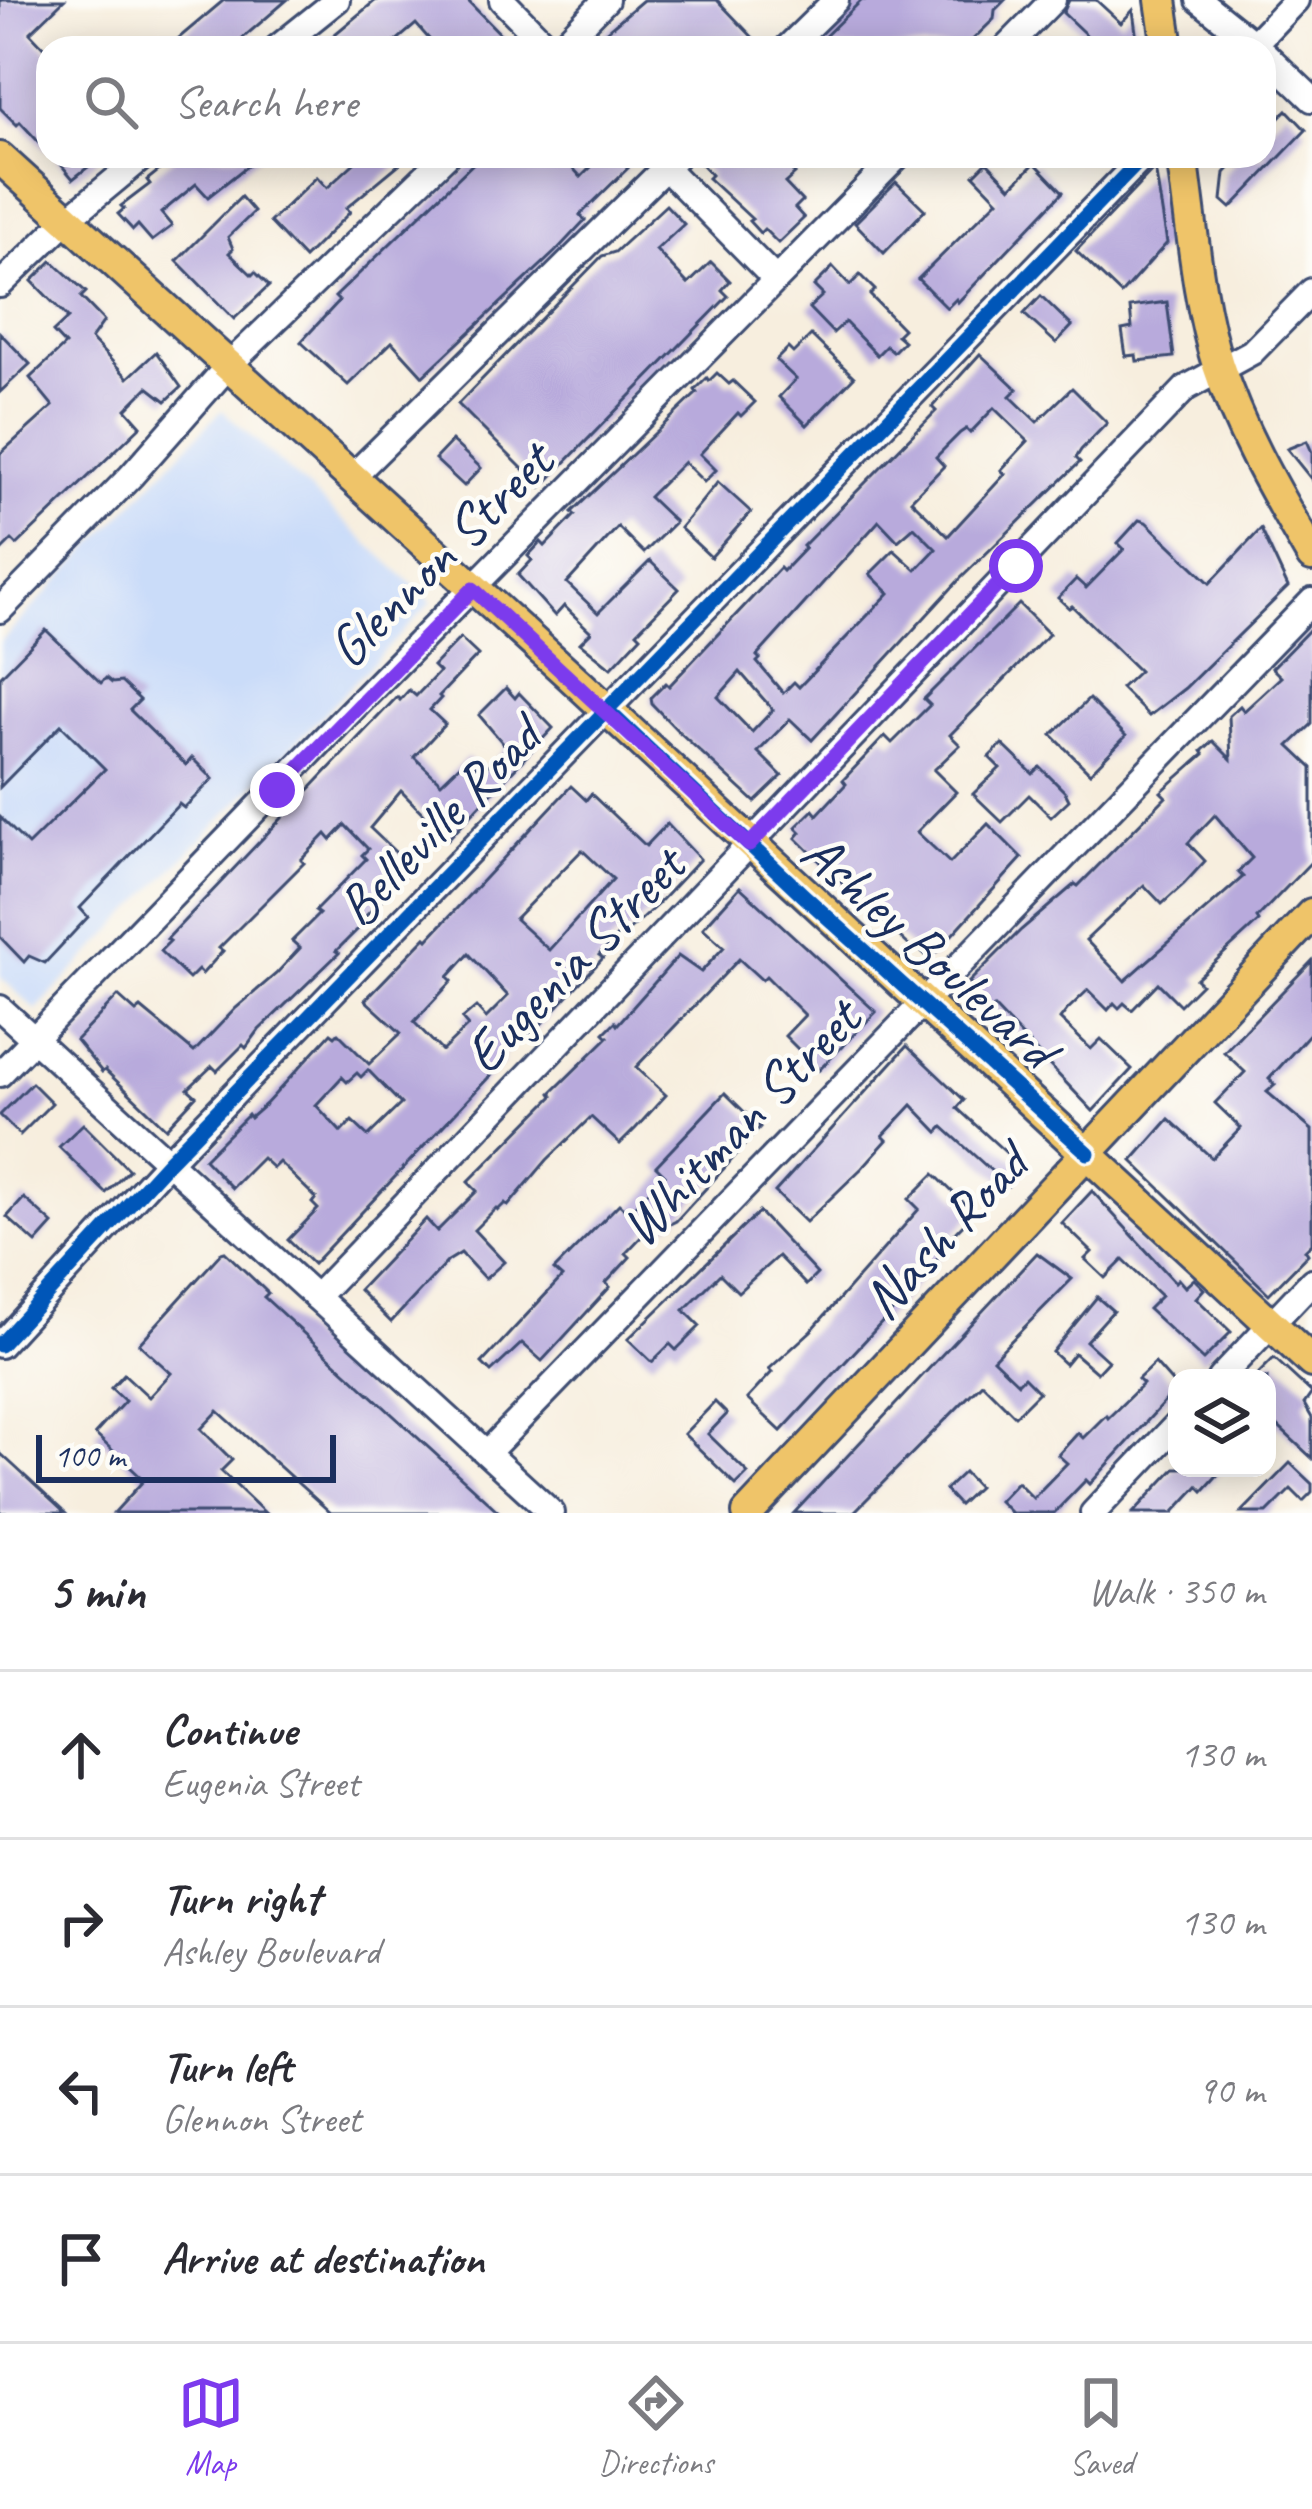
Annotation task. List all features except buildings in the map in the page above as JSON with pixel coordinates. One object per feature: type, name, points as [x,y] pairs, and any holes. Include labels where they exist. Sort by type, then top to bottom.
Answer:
[{"type":"main road","points":[[1161,0],[1166,36]]},
{"type":"main road","name":"Ashley Boulevard","points":[[0,158],[608,711],[1312,1363]]},
{"type":"main road","points":[[1184,168],[1202,296],[1220,370],[1258,459],[1312,556]]},
{"type":"main road","name":"Nash Road","points":[[748,1513],[1312,914]]},
{"type":"street","points":[[293,36],[337,0]]},
{"type":"street","points":[[502,0],[537,36]]},
{"type":"street","points":[[571,36],[607,0]]},
{"type":"street","points":[[799,36],[836,0]]},
{"type":"street","points":[[1018,36],[1054,0]]},
{"type":"street","points":[[1199,0],[1242,36]]},
{"type":"street","points":[[1267,36],[1296,0]]},
{"type":"street","points":[[1276,66],[1312,99]]},
{"type":"street","points":[[0,285],[68,219],[130,168]]},
{"type":"street","points":[[0,610],[131,476],[228,366],[434,168]]},
{"type":"street","points":[[351,478],[658,168]]},
{"type":"street","points":[[673,168],[775,279]]},
{"type":"street","name":"Glennon Street","points":[[0,1074],[886,168]]},
{"type":"street","name":"Belleville Road","points":[[0,1345],[169,1161],[1132,168]]},
{"type":"street","name":"Eugenia Street","points":[[316,1297],[1186,388],[1252,352],[1312,291]]},
{"type":"street","name":"Whitman Street","points":[[487,1453],[1312,601]]},
{"type":"street","points":[[0,1008],[552,1513]]},
{"type":"street","points":[[1228,1369],[1312,1281]]},
{"type":"street","points":[[1093,1513],[1168,1434]]},
{"type":"shaded area","points":[[222,410],[432,602],[36,1010],[0,977],[0,642]]},
{"type":"cycle path","points":[[0,1345],[169,1161],[1132,168]]},
{"type":"cycle path","points":[[608,711],[1088,1153]]},
{"type":"route","points":[[277,790],[473,589],[749,845],[1016,566]]}]
